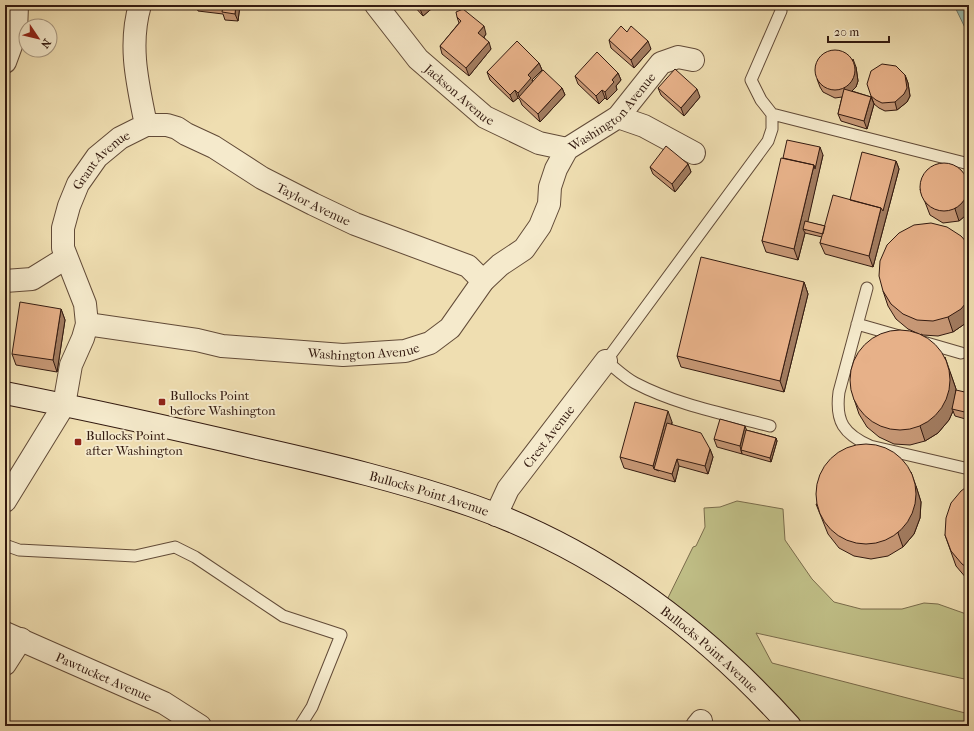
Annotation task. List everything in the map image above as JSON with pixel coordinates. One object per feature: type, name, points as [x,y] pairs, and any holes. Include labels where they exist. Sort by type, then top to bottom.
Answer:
[{"type":"street","points":[[5,62],[16,32],[17,5]]},
{"type":"street","name":"Grant Avenue","points":[[87,324],[85,304],[66,258],[62,238],[69,206],[78,184],[86,170],[108,146],[146,125],[134,55],[137,17],[140,5]]},
{"type":"street","name":"Jackson Avenue","points":[[376,5],[418,58],[485,117],[539,144],[567,149]]},
{"type":"street","name":"Washington Avenue","points":[[87,324],[197,340],[222,346],[343,355],[405,351],[430,343],[450,328],[483,281],[500,265],[524,249],[540,226],[549,204],[550,187],[556,169],[567,149],[618,117],[661,63],[678,57],[693,60]]},
{"type":"street","points":[[618,117],[644,126],[694,153]]},
{"type":"street","name":"Taylor Avenue","points":[[146,125],[167,125],[177,128],[186,134],[214,147],[262,178],[313,204],[355,224],[468,266],[483,281]]},
{"type":"street","points":[[5,281],[32,279],[66,258]]},
{"type":"street","points":[[5,501],[64,405],[71,365],[83,338],[87,324]]},
{"type":"street","name":"Crest Avenue","points":[[496,515],[508,489],[606,361]]},
{"type":"street","name":"Bullocks Point Avenue","points":[[5,393],[313,461],[402,484],[496,515],[580,556],[622,580],[665,609],[720,654],[761,694],[790,726]]},
{"type":"street","points":[[5,664],[13,636]]},
{"type":"street","name":"Pawtucket Avenue","points":[[13,636],[164,703],[200,726]]},
{"type":"lane","points":[[781,11],[751,80],[761,100],[772,114],[969,164]]},
{"type":"lane","points":[[770,426],[692,405],[651,391],[634,383],[606,361],[768,142],[772,129],[772,114]]},
{"type":"lane","points":[[867,288],[839,392],[837,408],[844,429],[856,440],[870,446],[969,469]]},
{"type":"lane","points":[[857,324],[961,353]]},
{"type":"lane","points":[[5,545],[19,550],[135,556],[175,547],[195,558],[283,616],[341,635],[312,707],[300,726]]},
{"type":"shaded area","points":[[954,5],[969,5],[969,36]]},
{"type":"shaded area","points":[[737,501],[783,509],[785,540],[812,579],[834,602],[861,609],[902,609],[924,603],[938,604],[969,615],[969,680],[756,633],[772,663],[969,714],[969,726],[790,726],[663,608],[693,547],[696,546],[705,527],[704,508],[720,507]]},
{"type":"building","points":[[209,5],[236,5],[235,14],[222,12],[223,7]]},
{"type":"building","points":[[417,5],[424,5],[420,9]]},
{"type":"building","points":[[463,9],[484,26],[478,33],[489,42],[466,68],[440,46],[461,21],[457,17],[456,12]]},
{"type":"building","points":[[621,26],[627,32],[631,26],[648,41],[631,60],[609,40]]},
{"type":"building","points":[[517,41],[539,63],[528,75],[531,78],[518,93],[515,90],[510,95],[487,72]]},
{"type":"building","points":[[839,50],[846,53],[852,59],[855,70],[854,78],[846,87],[839,90],[831,90],[824,87],[816,78],[815,66],[818,59],[827,51]]},
{"type":"building","points":[[597,52],[618,73],[612,80],[614,82],[605,92],[602,90],[596,96],[575,76]]},
{"type":"building","points":[[882,64],[896,66],[905,75],[907,88],[904,94],[895,102],[882,103],[871,96],[867,84],[871,71]]},
{"type":"building","points":[[675,69],[697,89],[681,108],[658,88]]},
{"type":"building","points":[[543,70],[562,88],[538,114],[519,97]]},
{"type":"building","points":[[844,89],[871,97],[864,121],[838,114]]},
{"type":"building","points":[[787,140],[820,147],[815,169],[814,165],[783,158]]},
{"type":"building","points":[[666,146],[688,164],[672,184],[650,167]]},
{"type":"building","points":[[862,152],[896,161],[883,211],[881,208],[850,200]]},
{"type":"building","points":[[781,158],[814,165],[794,249],[762,241]]},
{"type":"building","points":[[944,163],[953,165],[961,170],[966,178],[968,187],[966,196],[961,204],[953,209],[944,211],[935,209],[927,204],[922,196],[920,187],[922,178],[927,170],[935,165]]},
{"type":"building","points":[[833,195],[881,208],[869,256],[820,243]]},
{"type":"building","points":[[805,221],[825,226],[823,234],[803,229]]},
{"type":"building","points":[[931,223],[947,227],[961,236],[969,245],[969,299],[961,309],[948,317],[933,321],[917,320],[903,314],[891,304],[883,291],[879,276],[880,261],[887,245],[899,233],[914,225]]},
{"type":"building","points":[[701,257],[804,282],[780,381],[677,356]]},
{"type":"building","points":[[20,302],[61,309],[53,360],[12,354]]},
{"type":"building","points":[[900,330],[919,334],[935,345],[946,361],[950,380],[946,399],[935,415],[919,426],[900,430],[881,426],[865,415],[854,399],[850,380],[854,361],[865,345],[881,334]]},
{"type":"building","points":[[969,349],[969,361],[966,360]]},
{"type":"building","points":[[956,390],[969,393],[969,413],[952,409]]},
{"type":"building","points":[[635,402],[668,411],[653,466],[620,457]]},
{"type":"building","points":[[720,419],[745,426],[740,446],[714,439]]},
{"type":"building","points":[[667,423],[701,433],[710,449],[705,466],[677,459],[672,474],[654,469]]},
{"type":"building","points":[[746,430],[776,438],[770,458],[741,450]]},
{"type":"building","points":[[866,444],[885,448],[901,459],[912,475],[916,494],[912,513],[901,529],[885,540],[866,544],[847,540],[831,529],[820,513],[816,494],[820,475],[831,459],[847,448]]},
{"type":"building","points":[[969,485],[969,569],[962,564],[951,551],[945,535],[946,518],[951,503],[961,491]]},
{"type":"place","name":"Bullocks Point before Washington","points":[[162,402]]},
{"type":"place","name":"Bullocks Point after Washington","points":[[78,442]]}]
